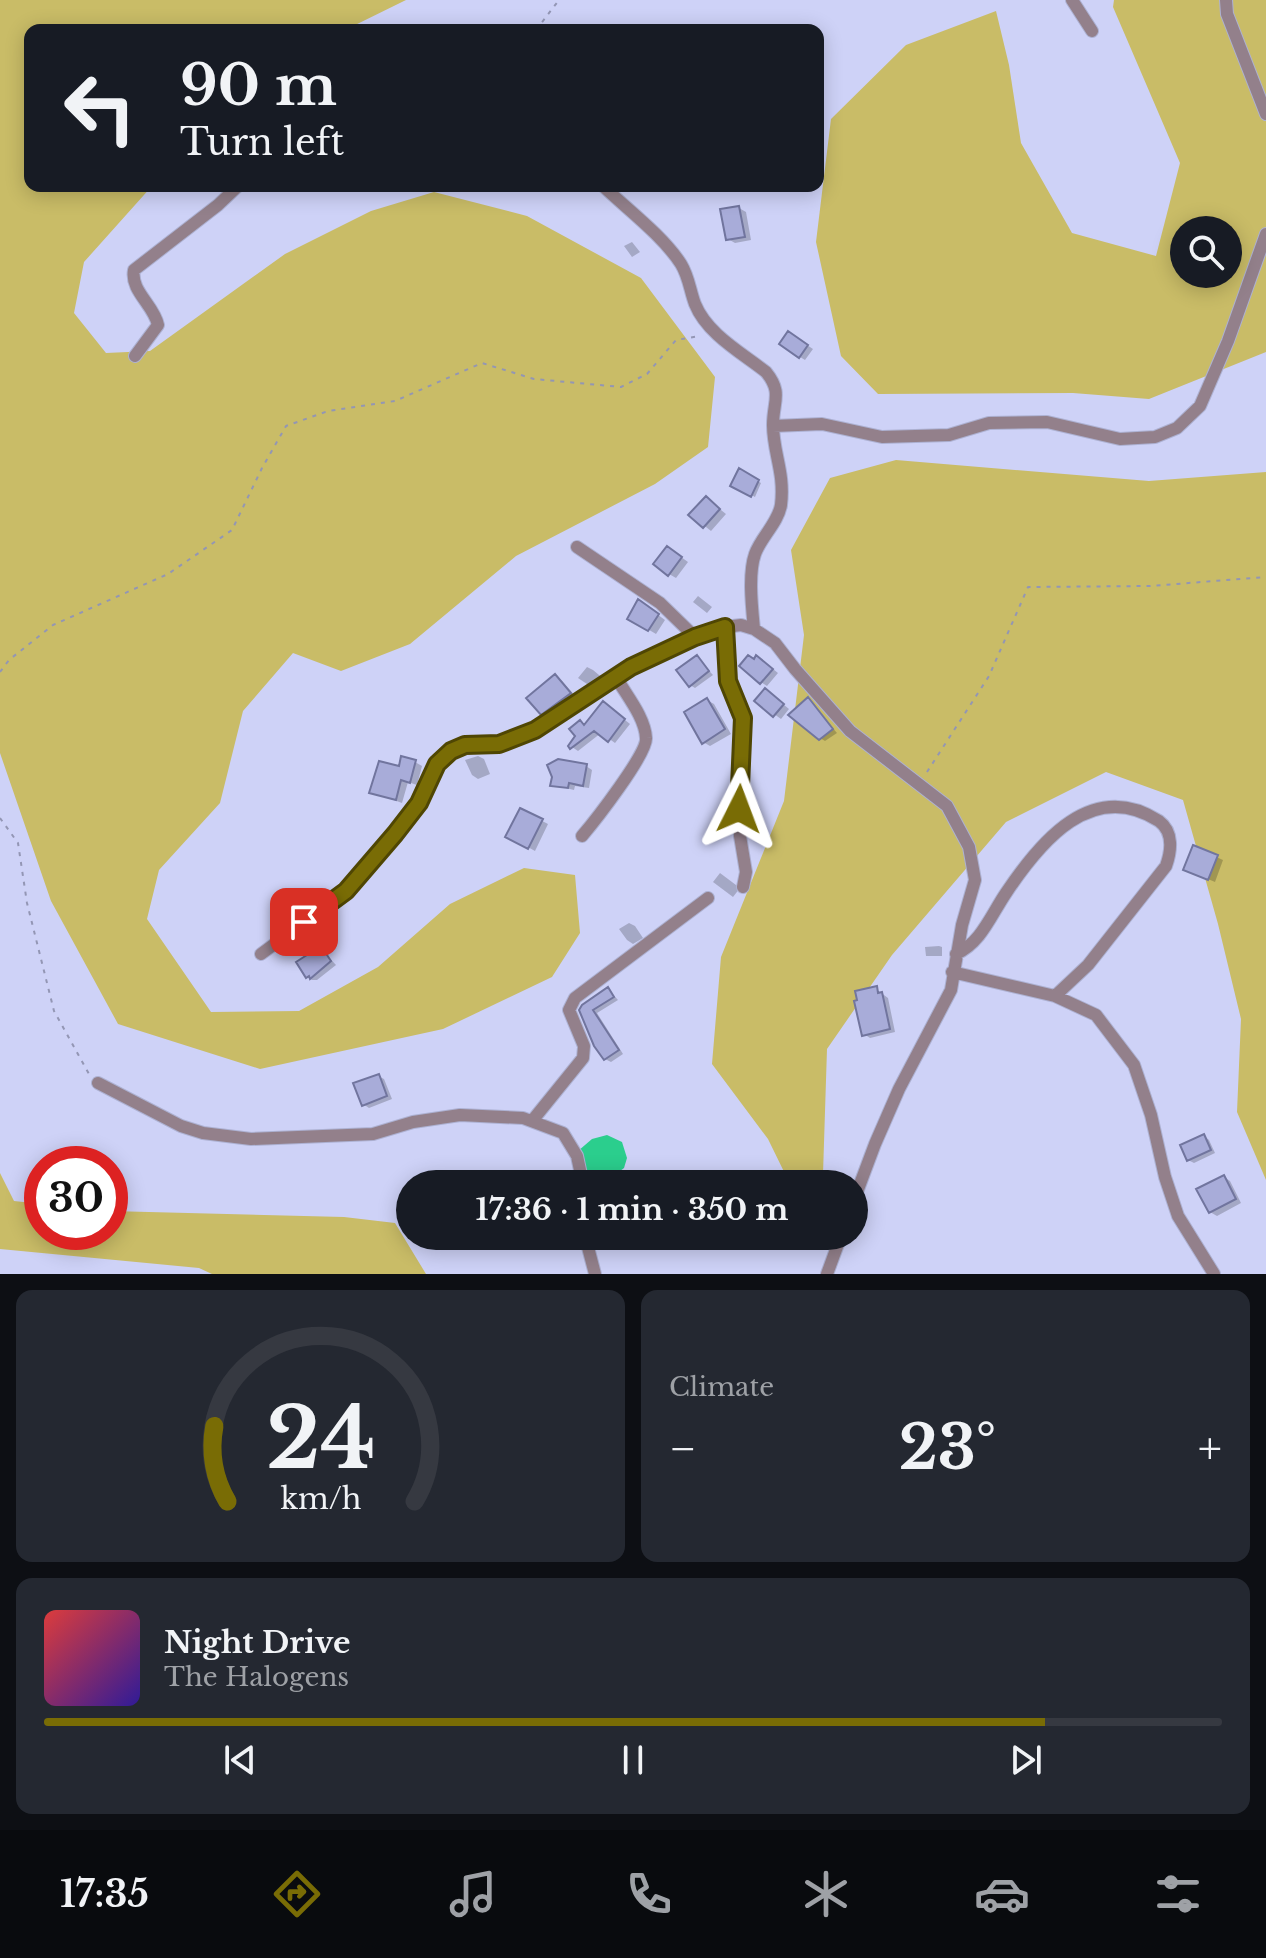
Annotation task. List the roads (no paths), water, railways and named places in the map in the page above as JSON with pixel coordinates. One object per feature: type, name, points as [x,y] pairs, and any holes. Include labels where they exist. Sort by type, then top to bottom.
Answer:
[{"type":"street","points":[[1072,0],[1092,31]]},
{"type":"street","points":[[1226,0],[1227,14],[1266,114]]},
{"type":"street","points":[[135,356],[158,325],[136,286],[134,270],[232,192]]},
{"type":"street","points":[[609,192],[672,252],[689,278],[695,305],[704,320],[774,382],[777,395],[773,426],[783,481],[780,510],[754,555],[751,598],[754,629]]},
{"type":"street","points":[[773,426],[822,424],[882,437],[949,435],[989,423],[1047,422],[1120,439],[1155,437],[1177,428],[1200,406],[1228,341],[1266,234]]},
{"type":"street","points":[[577,547],[660,603],[695,637]]},
{"type":"street","points":[[261,954],[346,891],[419,803],[437,764],[451,751],[465,745],[499,744],[535,730],[631,667],[695,637],[725,627],[741,625],[754,629],[775,643],[850,731],[947,806],[969,847],[975,880],[952,972],[951,990],[899,1089],[865,1170]]},
{"type":"street","points":[[725,627],[728,681],[743,718],[739,822],[746,872],[743,887]]},
{"type":"street","points":[[582,836],[639,761],[646,745],[643,726],[616,677]]},
{"type":"street","points":[[956,954],[972,945],[1028,863],[1068,822],[1098,808],[1113,807],[1129,809],[1160,822],[1170,838],[1166,866],[1088,965],[1055,996]]},
{"type":"street","points":[[532,1121],[583,1058],[584,1046],[569,1010],[575,998],[708,898]]},
{"type":"street","points":[[952,972],[1055,996],[1096,1015],[1134,1065],[1178,1216],[1214,1274]]},
{"type":"street","points":[[98,1083],[181,1126],[203,1133],[251,1139],[373,1134],[413,1122],[460,1115],[523,1118],[563,1133],[577,1156],[580,1170]]},
{"type":"street","points":[[589,1250],[595,1274]]},
{"type":"street","points":[[827,1274],[836,1250]]}]
